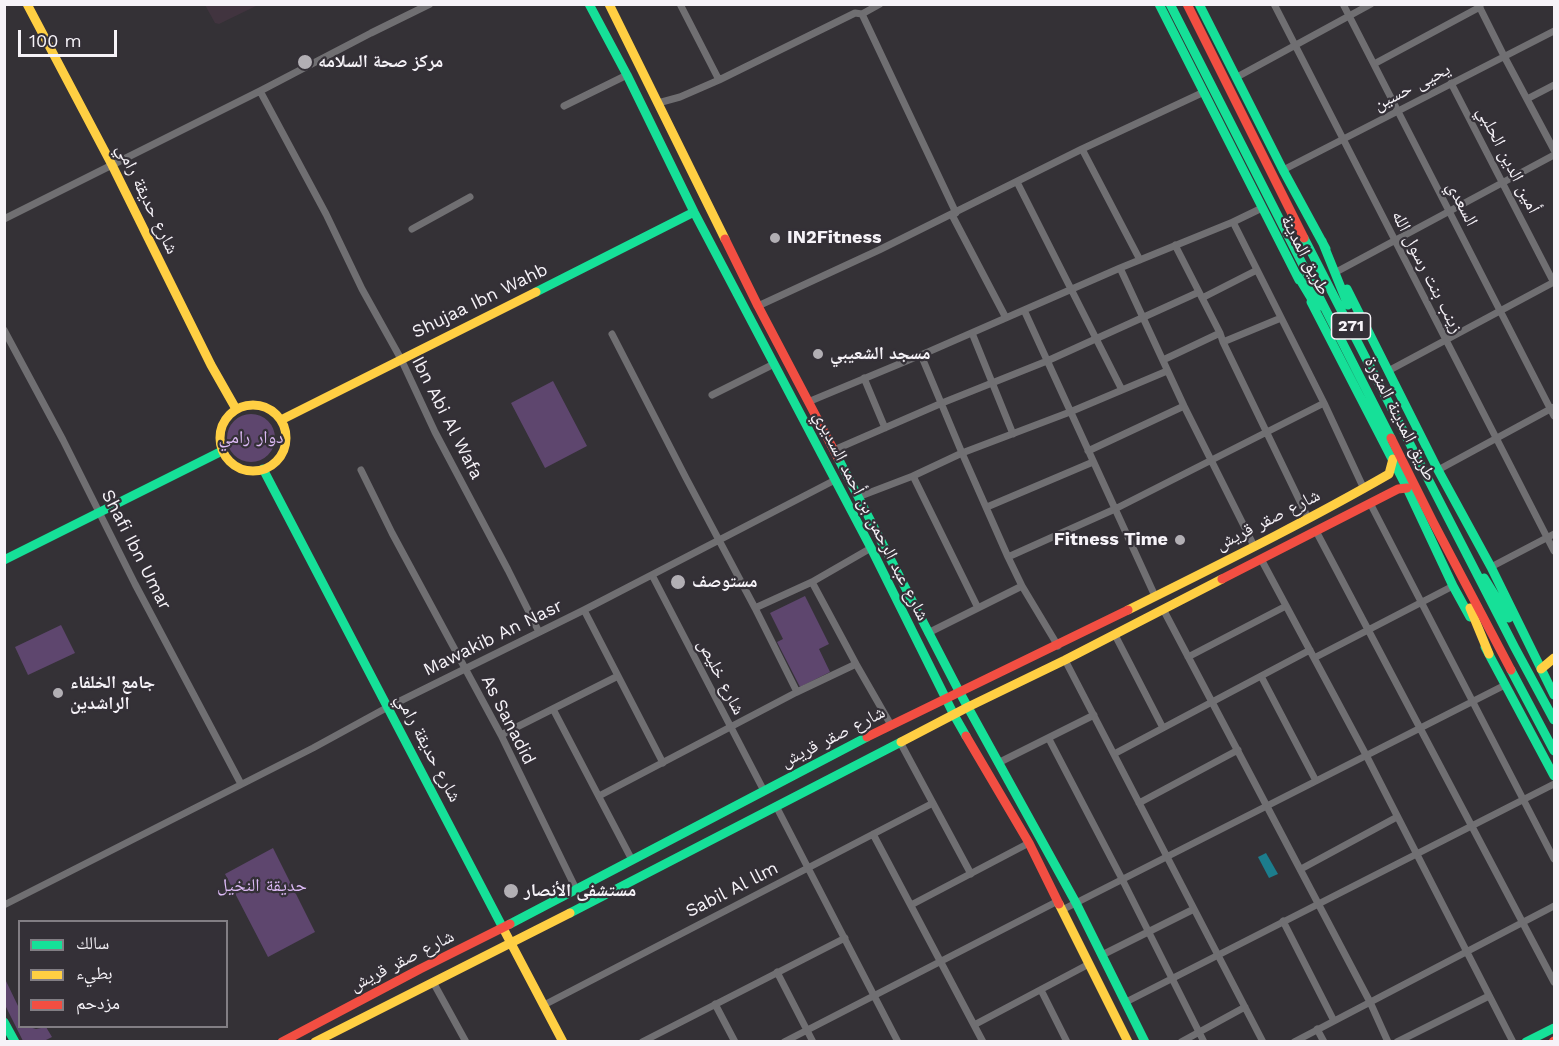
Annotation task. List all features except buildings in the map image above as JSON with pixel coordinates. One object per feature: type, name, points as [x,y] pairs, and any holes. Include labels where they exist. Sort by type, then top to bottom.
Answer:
[{"type":"main road","name":"شارع حديقة رامي","points":[[27,4],[112,165],[211,365],[236,409]]},
{"type":"main road","name":"شارع عبد الرحمن بن أحمد السديري","points":[[589,4],[954,715],[1029,843],[1128,1041]]},
{"type":"main road","name":"شارع عبد الرحمن بن أحمد السديري","points":[[609,4],[758,306],[928,633],[1076,903],[1145,1041]]},
{"type":"main road","name":"طريق المدينة","points":[[1161,4],[1262,208],[1393,459],[1453,586],[1554,776]]},
{"type":"main road","name":"طريق المدينة المنورة","points":[[1170,4],[1433,522],[1554,751]]},
{"type":"main road","name":"طريق المدينة","points":[[1199,4],[1283,170],[1338,271],[1438,470],[1491,567],[1554,695]]},
{"type":"main road","points":[[1188,6],[1243,91]]},
{"type":"main road","name":"طريق المدينة المنورة","points":[[1188,6],[1285,200],[1554,720]]},
{"type":"main road","points":[[601,27],[615,18]]},
{"type":"main road","name":"Shujaa Ibn Wahb","points":[[281,420],[694,212]]},
{"type":"main road","points":[[1322,242],[1372,368]]},
{"type":"main road","points":[[1296,273],[1371,398]]},
{"type":"main road","points":[[248,405],[260,405],[272,411],[281,420],[286,435],[284,450],[275,463],[263,469],[245,470],[231,463],[222,451],[219,439],[221,428],[226,417],[236,409],[248,405]]},
{"type":"main road","points":[[4,560],[222,451]]},
{"type":"main road","name":"شارع صقر قريش","points":[[282,1041],[504,928],[891,725],[1058,646],[1364,489],[1389,474],[1393,459]]},
{"type":"main road","name":"شارع حديقة رامي","points":[[263,469],[563,1041]]},
{"type":"main road","name":"شارع صقر قريش","points":[[315,1041],[622,887],[968,707],[1065,660],[1348,514],[1398,489],[1407,488]]},
{"type":"main road","points":[[1341,501],[1348,514]]},
{"type":"main road","points":[[1433,522],[1489,654]]},
{"type":"main road","name":"طريق المدينة","points":[[1458,534],[1541,669]]},
{"type":"main road","points":[[1129,609],[1137,623]]},
{"type":"main road","points":[[1541,669],[1554,658]]},
{"type":"main road","points":[[1541,669],[1554,665]]},
{"type":"main road","points":[[4,1022],[15,1041]]},
{"type":"main road","points":[[1526,1041],[1554,1028]]},
{"type":"street","points":[[4,219],[430,4]]},
{"type":"street","points":[[680,4],[719,80]]},
{"type":"street","points":[[850,4],[858,13],[1006,318]]},
{"type":"street","points":[[658,103],[680,97],[719,80],[880,4]]},
{"type":"street","name":"زينب بنت رسول الله","points":[[1274,4],[1444,339],[1551,536],[1554,551]]},
{"type":"street","name":"السعدي","points":[[1343,4],[1553,411]]},
{"type":"street","points":[[1237,77],[1371,4]]},
{"type":"street","points":[[1374,64],[1479,6],[1554,150]]},
{"type":"street","name":"يحيى حسين","points":[[1283,170],[1554,30]]},
{"type":"street","points":[[564,106],[627,75]]},
{"type":"street","name":"أمين الدين الحلبي","points":[[1451,84],[1554,282]]},
{"type":"street","points":[[1527,99],[1554,85]]},
{"type":"street","name":"Ibn Abi Al Wafa","points":[[260,91],[326,214],[362,289],[401,359],[435,432],[539,632]]},
{"type":"street","points":[[758,306],[954,214],[1082,149],[1204,92]]},
{"type":"street","points":[[1082,149],[1140,260]]},
{"type":"street","points":[[1338,271],[1554,156]]},
{"type":"street","points":[[1017,182],[1122,390]]},
{"type":"street","points":[[412,229],[470,197]]},
{"type":"street","points":[[808,402],[1262,208]]},
{"type":"street","points":[[1233,222],[1324,403],[1364,489]]},
{"type":"street","points":[[1175,245],[1220,333],[1308,518]]},
{"type":"street","points":[[1120,268],[1184,406],[1254,546]]},
{"type":"street","points":[[834,450],[1047,362],[1257,270]]},
{"type":"street","points":[[1388,371],[1554,282]]},
{"type":"street","points":[[1024,310],[1155,596]]},
{"type":"street","points":[[1223,342],[1281,318]]},
{"type":"street","name":"Shafi Ibn Umar","points":[[4,330],[241,784]]},
{"type":"street","points":[[972,333],[1012,434]]},
{"type":"street","points":[[1163,360],[1220,333]]},
{"type":"street","points":[[612,334],[797,693]]},
{"type":"street","points":[[921,355],[1008,557],[1022,586],[1058,646]]},
{"type":"street","points":[[712,395],[774,364]]},
{"type":"street","points":[[858,497],[913,476],[962,453],[1070,412],[1167,370]]},
{"type":"street","points":[[864,378],[885,428]]},
{"type":"street","points":[[1008,557],[1115,509],[1324,403]]},
{"type":"street","points":[[1088,451],[1184,406]]},
{"type":"street","points":[[1438,470],[1496,438],[1553,411]]},
{"type":"street","points":[[987,507],[1093,462]]},
{"type":"street","name":"As Sanadid","points":[[361,470],[501,735],[576,889]]},
{"type":"street","points":[[913,476],[978,608]]},
{"type":"street","name":"Mawakib An Nasr","points":[[4,905],[313,748],[388,707],[719,542],[835,480]]},
{"type":"street","points":[[1370,503],[1554,859]]},
{"type":"street","points":[[1316,531],[1554,982]]},
{"type":"street","points":[[1491,567],[1551,536]]},
{"type":"street","points":[[755,608],[812,582],[870,548]]},
{"type":"street","points":[[1261,559],[1366,755],[1514,1041]]},
{"type":"street","name":"شارع خليص","points":[[652,575],[764,791]]},
{"type":"street","points":[[812,582],[891,725]]},
{"type":"street","points":[[928,633],[1022,586]]},
{"type":"street","points":[[1314,658],[1453,586]]},
{"type":"street","points":[[1188,657],[1286,606]]},
{"type":"street","points":[[1163,609],[1389,1041]]},
{"type":"street","points":[[584,610],[663,763]]},
{"type":"street","points":[[1114,635],[1163,728]]},
{"type":"street","points":[[1114,754],[1310,650]]},
{"type":"street","points":[[1065,660],[1263,1041]]},
{"type":"street","points":[[598,796],[856,664]]},
{"type":"street","points":[[501,735],[618,676]]},
{"type":"street","points":[[1261,676],[1316,781]]},
{"type":"street","points":[[784,1041],[940,961],[1060,905],[1076,903],[1505,685]]},
{"type":"street","points":[[553,709],[632,860]]},
{"type":"street","points":[[998,763],[1094,715]]},
{"type":"street","points":[[1049,739],[1204,1041]]},
{"type":"street","points":[[900,742],[971,874]]},
{"type":"street","points":[[1139,803],[1238,750]]},
{"type":"street","points":[[1126,1002],[1554,784]]},
{"type":"street","name":"Sabil Al llm","points":[[544,1005],[933,803]]},
{"type":"street","points":[[776,806],[898,1041]]},
{"type":"street","points":[[1300,869],[1397,817]]},
{"type":"street","points":[[873,834],[983,1041]]},
{"type":"street","points":[[911,905],[1029,843]]},
{"type":"street","points":[[1294,1041],[1554,906]]},
{"type":"street","points":[[1102,955],[1194,909]]},
{"type":"street","points":[[1283,921],[1334,1021]]},
{"type":"street","points":[[647,1040],[845,938]]},
{"type":"street","points":[[974,1025],[1089,964]]},
{"type":"street","points":[[777,972],[813,1041]]},
{"type":"street","points":[[434,982],[465,1041]]},
{"type":"street","points":[[1041,990],[1067,1041]]},
{"type":"street","points":[[1397,1041],[1489,996]]},
{"type":"street","points":[[715,1004],[735,1041]]},
{"type":"street","points":[[1181,1041],[1245,1007]]},
{"type":"street","points":[[1317,1029],[1324,1041]]},
{"type":"shaded area","points":[[205,5],[258,5],[219,24],[215,23]]},
{"type":"green space","points":[[553,381],[587,446],[545,468],[511,403]]},
{"type":"green space","name":"دوار رامي","points":[[251,414],[268,421],[275,438],[268,455],[251,462],[234,455],[227,438],[234,421]]},
{"type":"green space","points":[[805,596],[829,644],[819,649],[830,672],[800,687],[777,642],[783,639],[770,613]]},
{"type":"green space","points":[[61,625],[75,653],[28,675],[15,647]]},
{"type":"green space","name":"حديقة النخيل","points":[[273,848],[315,932],[268,957],[225,874]]},
{"type":"green space","points":[[5,979],[18,1006],[18,1028],[47,1028],[52,1037],[44,1041],[23,1041],[5,1005]]},
{"type":"water","points":[[1266,853],[1278,874],[1269,878],[1258,857]]},
{"type":"traffic: fast","points":[[589,4],[627,75],[694,212],[871,548],[966,736]]},
{"type":"traffic: fast","points":[[1159,4],[1299,280]]},
{"type":"traffic: fast","points":[[1170,4],[1391,438]]},
{"type":"traffic: fast","points":[[1199,4],[1283,170],[1326,249]]},
{"type":"traffic: fast","points":[[536,292],[694,212]]},
{"type":"traffic: fast","points":[[1304,238],[1554,720]]},
{"type":"traffic: fast","points":[[1322,241],[1348,305]]},
{"type":"traffic: fast","points":[[1296,273],[1317,308]]},
{"type":"traffic: fast","points":[[1347,289],[1438,470],[1491,567],[1554,695]]},
{"type":"traffic: fast","points":[[1311,302],[1407,488],[1470,617]]},
{"type":"traffic: fast","points":[[4,560],[222,451]]},
{"type":"traffic: fast","points":[[838,458],[960,693],[1076,903],[1145,1042]]},
{"type":"traffic: fast","points":[[263,469],[504,930]]},
{"type":"traffic: fast","points":[[1484,578],[1509,618]]},
{"type":"traffic: fast","points":[[1485,647],[1554,776]]},
{"type":"traffic: fast","points":[[1511,670],[1554,751]]},
{"type":"traffic: fast","points":[[510,924],[867,737]]},
{"type":"traffic: fast","points":[[570,913],[901,742]]},
{"type":"traffic: fast","points":[[4,1022],[15,1042]]},
{"type":"traffic: fast","points":[[1526,1042],[1554,1028]]},
{"type":"traffic: slow","points":[[27,4],[112,165],[211,365],[236,409]]},
{"type":"traffic: slow","points":[[609,4],[725,239]]},
{"type":"traffic: slow","points":[[281,420],[536,292]]},
{"type":"traffic: slow","points":[[253,405],[266,408],[276,415],[283,425],[286,438],[283,451],[276,461],[266,468],[253,471],[240,468],[230,461],[223,451],[220,438],[223,425],[230,415],[240,408],[253,405]]},
{"type":"traffic: slow","points":[[1128,610],[1227,561],[1389,474],[1393,459]]},
{"type":"traffic: slow","points":[[901,742],[1222,579]]},
{"type":"traffic: slow","points":[[1470,608],[1489,654]]},
{"type":"traffic: slow","points":[[1541,669],[1554,658]]},
{"type":"traffic: slow","points":[[1059,904],[1128,1042]]},
{"type":"traffic: slow","points":[[315,1042],[570,913]]},
{"type":"traffic: slow","points":[[504,930],[563,1042]]},
{"type":"traffic: jam","points":[[1187,4],[1304,238]]},
{"type":"traffic: jam","points":[[725,239],[838,458]]},
{"type":"traffic: jam","points":[[1391,438],[1511,670]]},
{"type":"traffic: jam","points":[[1222,579],[1398,489],[1407,488]]},
{"type":"traffic: jam","points":[[867,737],[1128,610]]},
{"type":"traffic: jam","points":[[966,736],[1029,843],[1059,904]]},
{"type":"traffic: jam","points":[[282,1042],[510,924]]},
{"type":"place","name":"مركز صحة السلامه","points":[[305,62]]},
{"type":"place","name":"IN2Fitness","points":[[775,238]]},
{"type":"place","name":"مسجد الشعيبي","points":[[818,354]]},
{"type":"place","name":"Fitness Time","points":[[1180,540]]},
{"type":"place","name":"مستوصف","points":[[678,582]]},
{"type":"place","name":"جامع الخلفاء الراشدين","points":[[58,693]]},
{"type":"place","name":"مستشفى الأنصار","points":[[511,891]]}]
